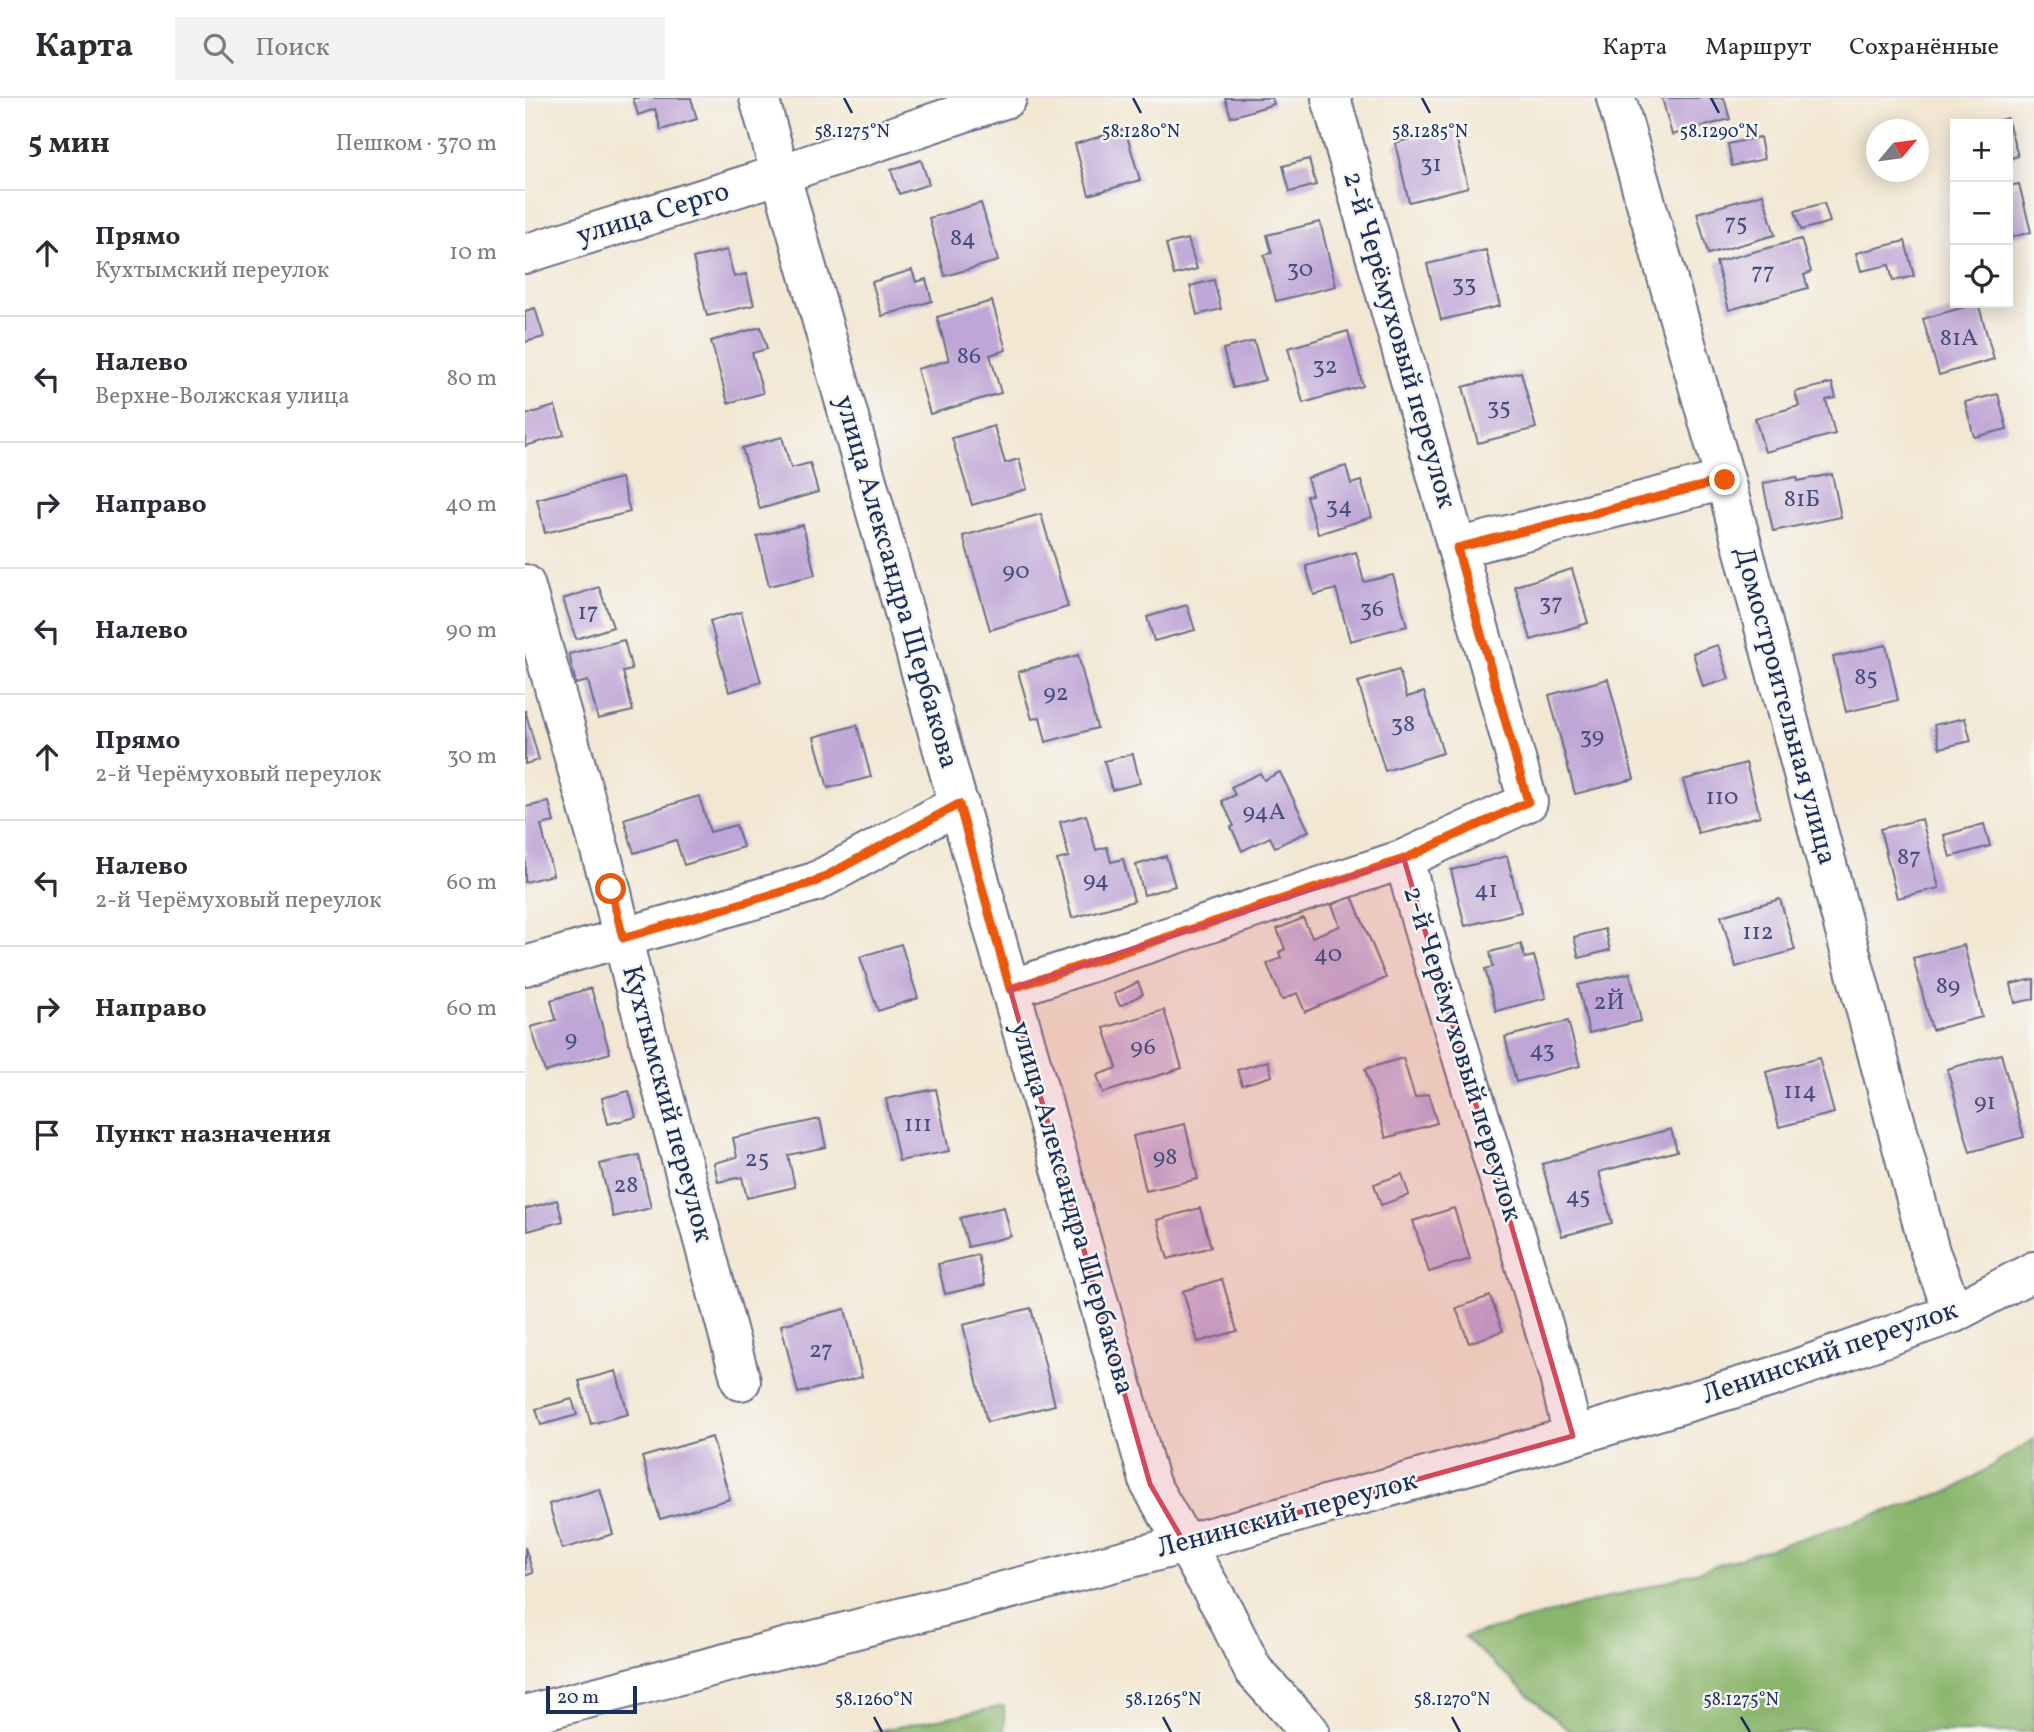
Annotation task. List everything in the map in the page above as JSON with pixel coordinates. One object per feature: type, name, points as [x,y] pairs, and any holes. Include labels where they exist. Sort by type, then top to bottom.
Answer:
[{"type":"street","name":"улица Александра Щербакова","points":[[759,98],[1150,1484],[1224,1611],[1253,1670],[1310,1732]]},
{"type":"street","name":"улица Серго","points":[[525,254],[781,174],[955,106],[1007,98]]},
{"type":"street","name":"2-й Черёмуховый переулок","points":[[1332,98],[1528,802],[1404,859],[1559,1377],[1573,1436]]},
{"type":"street","name":"Домостроительная улица","points":[[1616,98],[1725,480],[1926,1239],[1954,1313]]},
{"type":"street","points":[[1457,548],[1725,480]]},
{"type":"street","name":"Кухтымский переулок","points":[[525,584],[604,862],[636,995],[741,1381]]},
{"type":"street","points":[[525,965],[815,882],[959,804]]},
{"type":"street","points":[[1010,989],[1404,859]]},
{"type":"street","name":"Ленинский переулок","points":[[525,1715],[1185,1544],[1776,1377],[1954,1313],[2034,1271]]},
{"type":"highlighted area","points":[[1404,859],[1573,1436],[1185,1544],[1150,1484],[1010,989]]},
{"type":"green space","points":[[2034,1439],[2034,1732],[1570,1732],[1464,1637],[1658,1584],[1953,1490]]},
{"type":"green space","points":[[1004,1706],[1005,1732],[872,1732]]},
{"type":"building","points":[[633,98],[691,98],[697,119],[661,130],[655,109],[638,115]]},
{"type":"building","points":[[1225,98],[1272,98],[1274,104],[1231,117]]},
{"type":"building","points":[[1662,98],[1724,98],[1730,119],[1672,135]]},
{"type":"building","points":[[1454,128],[1468,187],[1409,202],[1395,143]]},
{"type":"building","points":[[1125,129],[1140,180],[1089,195],[1075,144]]},
{"type":"building","points":[[1760,137],[1764,159],[1732,166],[1728,144]]},
{"type":"building","points":[[2013,139],[2018,156],[2013,158]]},
{"type":"building","points":[[1309,159],[1316,185],[1290,192],[1283,166]]},
{"type":"building","points":[[921,160],[929,184],[899,194],[891,170]]},
{"type":"building","points":[[2019,184],[2031,232],[2013,237],[2013,185]]},
{"type":"building","points":[[1763,194],[1775,235],[1708,254],[1697,213]]},
{"type":"building","points":[[981,203],[998,261],[945,276],[929,218]]},
{"type":"building","points":[[1824,203],[1830,222],[1801,230],[1795,211]]},
{"type":"building","points":[[1320,222],[1336,286],[1276,301],[1264,255],[1272,253],[1267,235]]},
{"type":"building","points":[[1188,239],[1197,269],[1174,275],[1166,244]]},
{"type":"building","points":[[1801,239],[1811,272],[1804,275],[1808,288],[1729,310],[1716,262]]},
{"type":"building","points":[[1905,241],[1914,276],[1893,281],[1889,265],[1861,271],[1856,253]]},
{"type":"building","points":[[727,250],[734,277],[746,274],[754,305],[707,316],[693,258]]},
{"type":"building","points":[[1486,250],[1500,306],[1441,320],[1427,264]]},
{"type":"building","points":[[912,270],[916,282],[926,279],[932,301],[882,316],[872,282]]},
{"type":"building","points":[[1214,280],[1221,309],[1197,315],[1190,286]]},
{"type":"building","points":[[992,301],[1006,350],[990,355],[1001,393],[930,414],[917,369],[949,360],[937,317]]},
{"type":"building","points":[[535,308],[544,337],[525,342],[525,311]]},
{"type":"building","points":[[1961,308],[1979,308],[1994,359],[1939,375],[1923,319]]},
{"type":"building","points":[[761,327],[767,349],[752,353],[763,393],[728,403],[711,341]]},
{"type":"building","points":[[1348,331],[1363,386],[1303,403],[1288,348]]},
{"type":"building","points":[[1254,341],[1265,380],[1233,388],[1223,349]]},
{"type":"building","points":[[1521,372],[1536,428],[1478,443],[1463,387]]},
{"type":"building","points":[[1832,383],[1836,398],[1826,400],[1835,434],[1765,452],[1755,418],[1799,406],[1795,392]]},
{"type":"building","points":[[1998,394],[2007,429],[1974,437],[1965,402]]},
{"type":"building","points":[[555,406],[564,435],[525,446],[525,415]]},
{"type":"building","points":[[994,426],[1005,463],[1019,459],[1027,489],[972,505],[952,438]]},
{"type":"building","points":[[782,437],[791,468],[810,463],[818,492],[760,509],[742,448]]},
{"type":"building","points":[[1346,466],[1351,484],[1361,481],[1372,517],[1318,534],[1306,496],[1312,495],[1307,478]]},
{"type":"building","points":[[1832,474],[1841,517],[1773,531],[1763,483],[1797,477],[1798,481]]},
{"type":"building","points":[[621,478],[630,512],[545,533],[537,499]]},
{"type":"building","points":[[1041,514],[1068,607],[990,630],[963,536]]},
{"type":"building","points":[[803,525],[815,575],[769,586],[757,536]]},
{"type":"building","points":[[1356,552],[1364,582],[1393,575],[1407,626],[1350,641],[1336,589],[1314,595],[1306,566]]},
{"type":"building","points":[[1572,569],[1588,623],[1531,640],[1515,586]]},
{"type":"building","points":[[599,587],[613,627],[576,639],[563,599]]},
{"type":"building","points":[[1187,605],[1195,630],[1154,641],[1147,617]]},
{"type":"building","points":[[741,612],[761,682],[729,692],[710,621]]},
{"type":"building","points":[[624,640],[632,670],[623,672],[633,711],[598,719],[588,681],[576,684],[569,654]]},
{"type":"building","points":[[1718,645],[1729,679],[1703,687],[1693,653]]},
{"type":"building","points":[[1886,645],[1898,700],[1846,712],[1833,657]]},
{"type":"building","points":[[1078,655],[1097,728],[1046,742],[1040,717],[1032,719],[1018,672]]},
{"type":"building","points":[[1399,670],[1407,697],[1424,692],[1443,753],[1385,771],[1358,682]]},
{"type":"building","points":[[1608,679],[1634,779],[1575,794],[1549,695]]},
{"type":"building","points":[[525,710],[539,760],[525,764]]},
{"type":"building","points":[[1965,718],[1971,741],[1940,748],[1934,725]]},
{"type":"building","points":[[857,725],[871,777],[828,788],[814,737]]},
{"type":"building","points":[[1133,754],[1140,783],[1112,790],[1104,761]]},
{"type":"building","points":[[1746,763],[1760,816],[1698,833],[1683,780]]},
{"type":"building","points":[[1280,772],[1309,831],[1275,847],[1270,837],[1242,851],[1222,801],[1235,795],[1231,787],[1260,773],[1264,780]]},
{"type":"building","points":[[699,796],[710,832],[736,825],[743,847],[684,865],[676,840],[634,853],[624,819]]},
{"type":"building","points":[[549,802],[554,822],[541,825],[553,875],[525,882],[525,807]]},
{"type":"building","points":[[1086,815],[1096,850],[1107,847],[1111,862],[1123,859],[1134,901],[1072,918],[1057,860],[1069,857],[1060,822]]},
{"type":"building","points":[[1922,819],[1939,888],[1897,898],[1880,829]]},
{"type":"building","points":[[1984,824],[1990,846],[1950,857],[1944,835]]},
{"type":"building","points":[[1166,856],[1175,886],[1144,895],[1136,865]]},
{"type":"building","points":[[1507,856],[1521,912],[1465,926],[1451,870]]},
{"type":"building","points":[[1352,896],[1386,978],[1305,1012],[1297,993],[1282,1000],[1267,964],[1281,958],[1279,952],[1285,949],[1277,929],[1303,918],[1312,937],[1340,926],[1332,905]]},
{"type":"building","points":[[1780,899],[1795,950],[1736,967],[1721,916]]},
{"type":"building","points":[[1605,929],[1610,950],[1579,958],[1574,937]]},
{"type":"building","points":[[901,944],[918,998],[878,1011],[860,957]]},
{"type":"building","points":[[1521,944],[1525,958],[1534,956],[1546,998],[1496,1011],[1485,969],[1493,967],[1490,952]]},
{"type":"building","points":[[1964,945],[1982,1017],[1932,1030],[1913,958]]},
{"type":"building","points":[[1630,973],[1641,1021],[1589,1033],[1578,985]]},
{"type":"building","points":[[2034,979],[2034,999],[2015,1003],[2011,984]]},
{"type":"building","points":[[1138,982],[1143,994],[1120,1006],[1114,994]]},
{"type":"building","points":[[591,988],[610,1053],[545,1072],[531,1027],[556,1020],[551,1000]]},
{"type":"building","points":[[1164,1010],[1182,1068],[1103,1093],[1097,1075],[1117,1068],[1104,1028]]},
{"type":"building","points":[[1568,1021],[1580,1066],[1516,1082],[1505,1037]]},
{"type":"building","points":[[2001,1054],[2024,1137],[1970,1152],[1947,1069]]},
{"type":"building","points":[[1403,1058],[1415,1098],[1428,1094],[1437,1123],[1386,1138],[1365,1069]]},
{"type":"building","points":[[1819,1058],[1834,1113],[1779,1127],[1766,1072]]},
{"type":"building","points":[[1268,1061],[1272,1076],[1242,1085],[1237,1070]]},
{"type":"building","points":[[936,1089],[949,1151],[899,1161],[886,1099]]},
{"type":"building","points":[[629,1091],[636,1117],[608,1124],[602,1098]]},
{"type":"building","points":[[820,1119],[826,1147],[788,1155],[795,1187],[747,1198],[742,1177],[718,1182],[714,1163],[737,1157],[733,1138]]},
{"type":"building","points":[[1185,1124],[1198,1179],[1146,1191],[1133,1136]]},
{"type":"building","points":[[1671,1129],[1677,1151],[1599,1172],[1612,1223],[1562,1236],[1542,1164]]},
{"type":"building","points":[[639,1155],[651,1208],[613,1217],[600,1164]]},
{"type":"building","points":[[1402,1174],[1409,1195],[1381,1205],[1374,1184]]},
{"type":"building","points":[[557,1200],[563,1221],[528,1231],[525,1209]]},
{"type":"building","points":[[1004,1207],[1011,1236],[968,1247],[960,1218]]},
{"type":"building","points":[[1200,1208],[1211,1247],[1168,1259],[1157,1220]]},
{"type":"building","points":[[1454,1208],[1470,1259],[1429,1272],[1413,1221]]},
{"type":"building","points":[[978,1255],[985,1285],[945,1294],[938,1264]]},
{"type":"building","points":[[1222,1279],[1237,1331],[1198,1342],[1183,1291]]},
{"type":"building","points":[[1490,1296],[1503,1331],[1469,1343],[1456,1308]]},
{"type":"building","points":[[1031,1308],[1055,1405],[987,1422],[963,1325]]},
{"type":"building","points":[[845,1309],[862,1377],[798,1393],[781,1325]]},
{"type":"building","points":[[616,1371],[628,1414],[591,1424],[579,1381]]},
{"type":"building","points":[[572,1399],[577,1415],[541,1425],[536,1409]]},
{"type":"building","points":[[712,1437],[730,1499],[660,1519],[642,1457]]},
{"type":"building","points":[[600,1489],[613,1534],[562,1549],[549,1504]]},
{"type":"building","points":[[525,1547],[533,1573],[525,1576]]},
{"type":"route","points":[[611,889],[623,938],[815,882],[959,804],[1010,989],[1404,859],[1528,802],[1457,548],[1725,480]]}]
